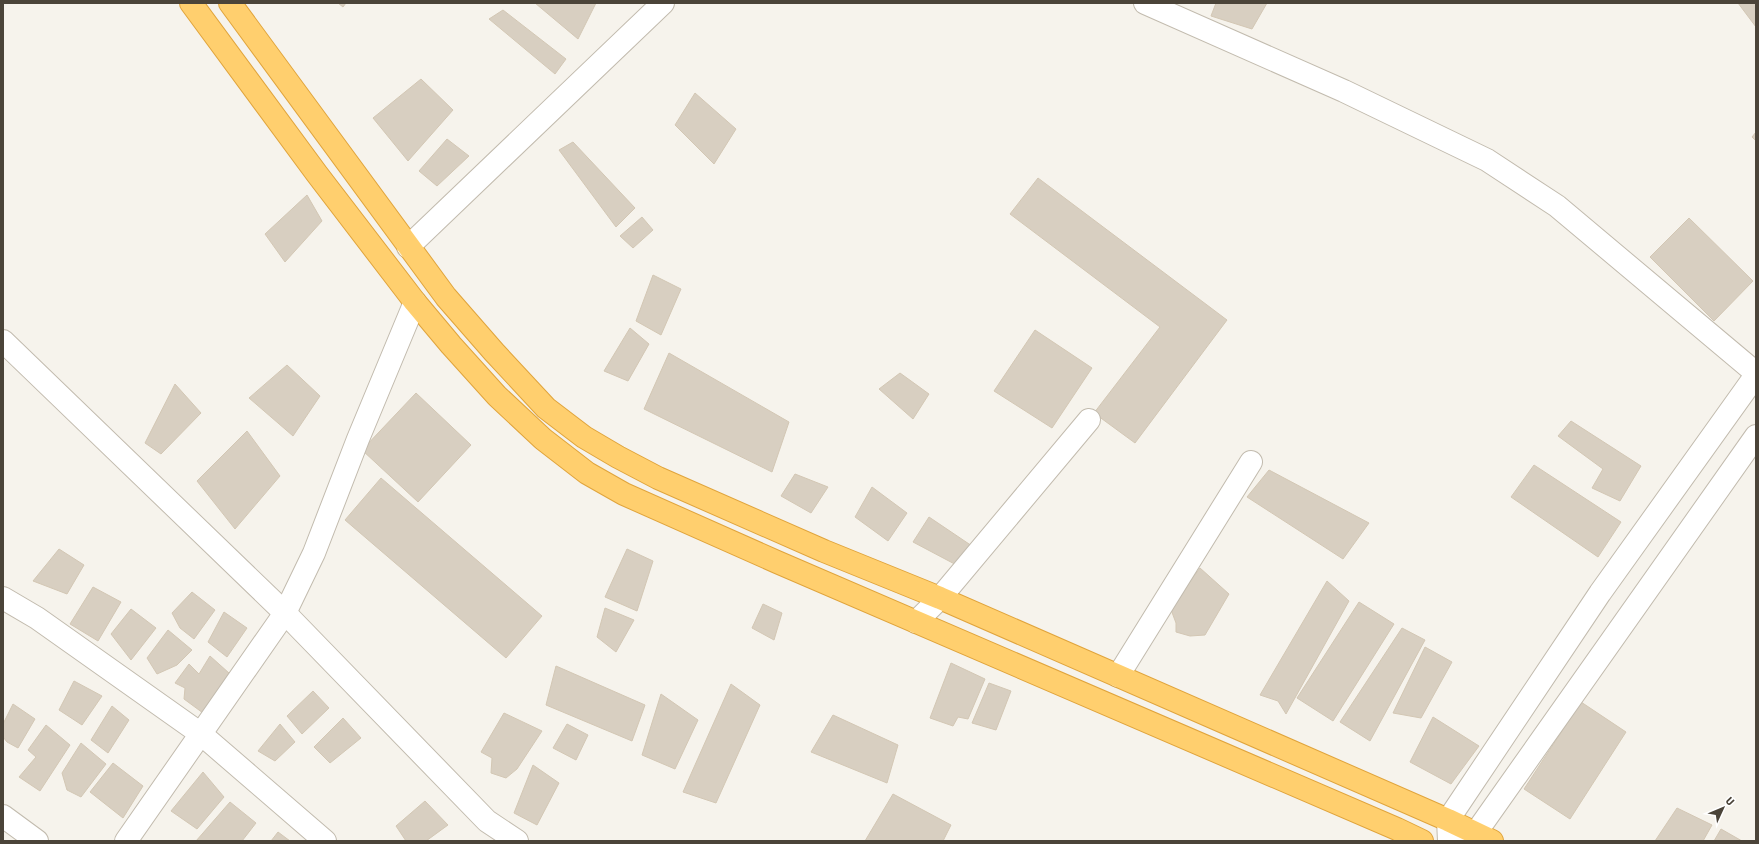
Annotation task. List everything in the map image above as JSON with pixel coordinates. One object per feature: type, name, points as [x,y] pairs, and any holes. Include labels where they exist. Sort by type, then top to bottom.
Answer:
[{"type":"highway","points":[[191,3],[317,174],[415,302],[451,345],[498,396],[543,439],[587,473],[624,494],[1422,841]]},
{"type":"highway","points":[[230,3],[446,297],[546,408],[584,437],[618,458],[658,478],[824,551],[940,598],[1118,676],[1448,831],[1478,839]]},
{"type":"street","points":[[408,247],[663,3]]},
{"type":"street","points":[[1146,3],[1344,91],[1487,160],[1557,206],[1756,374],[1600,593],[1448,831]]},
{"type":"street","points":[[126,841],[285,613],[314,553],[358,439],[415,302]]},
{"type":"street","points":[[3,341],[285,613],[487,821],[517,841]]},
{"type":"street","points":[[916,622],[940,598],[1089,420]]},
{"type":"street","points":[[1478,839],[1756,436]]},
{"type":"street","points":[[1118,676],[1251,462]]},
{"type":"street","points":[[3,598],[37,618],[201,734],[325,841]]},
{"type":"street","points":[[3,816],[37,841]]},
{"type":"building","points":[[338,3],[346,3],[343,7]]},
{"type":"building","points":[[535,3],[596,3],[578,39]]},
{"type":"building","points":[[1216,3],[1267,3],[1252,29],[1211,16]]},
{"type":"building","points":[[1738,3],[1756,3],[1756,27]]},
{"type":"building","points":[[503,10],[566,59],[555,74],[489,19]]},
{"type":"building","points":[[421,79],[453,110],[408,161],[373,118]]},
{"type":"building","points":[[695,93],[736,129],[714,164],[675,125]]},
{"type":"building","points":[[1756,132],[1756,141],[1752,137]]},
{"type":"building","points":[[447,139],[469,156],[437,186],[419,171]]},
{"type":"building","points":[[573,142],[635,208],[616,227],[559,150]]},
{"type":"building","points":[[1038,178],[1227,320],[1135,443],[1094,413],[1160,327],[1010,214]]},
{"type":"building","points":[[307,195],[322,221],[285,262],[265,234]]},
{"type":"building","points":[[642,217],[653,230],[633,248],[620,236]]},
{"type":"building","points":[[1689,218],[1753,281],[1714,321],[1650,257]]},
{"type":"building","points":[[653,275],[681,289],[661,335],[636,321]]},
{"type":"building","points":[[630,328],[649,344],[628,381],[604,371]]},
{"type":"building","points":[[1035,330],[1092,368],[1052,428],[994,391]]},
{"type":"building","points":[[669,353],[789,422],[772,472],[644,409]]},
{"type":"building","points":[[287,365],[320,396],[293,436],[249,398]]},
{"type":"building","points":[[900,373],[929,394],[913,419],[879,389]]},
{"type":"building","points":[[175,384],[201,413],[161,454],[145,443]]},
{"type":"building","points":[[416,393],[471,445],[418,502],[362,450]]},
{"type":"building","points":[[1571,421],[1641,466],[1620,501],[1592,488],[1603,469],[1558,436]]},
{"type":"building","points":[[247,431],[280,476],[235,529],[197,481]]},
{"type":"building","points":[[1534,465],[1621,522],[1598,557],[1511,497]]},
{"type":"building","points":[[1269,470],[1369,523],[1343,559],[1247,497]]},
{"type":"building","points":[[795,474],[828,487],[811,513],[781,496]]},
{"type":"building","points":[[381,478],[542,616],[506,658],[345,520]]},
{"type":"building","points":[[872,487],[907,513],[888,541],[855,517]]},
{"type":"building","points":[[929,517],[975,548],[964,569],[913,542]]},
{"type":"building","points":[[59,549],[84,565],[67,594],[33,581]]},
{"type":"building","points":[[627,549],[653,561],[637,611],[605,597]]},
{"type":"building","points":[[1200,568],[1229,594],[1205,635],[1190,636],[1176,632],[1176,623],[1170,607]]},
{"type":"building","points":[[1327,581],[1349,601],[1286,714],[1278,701],[1260,695]]},
{"type":"building","points":[[93,587],[121,602],[98,641],[70,624]]},
{"type":"building","points":[[192,592],[215,610],[194,639],[180,628],[172,613]]},
{"type":"building","points":[[1359,602],[1394,624],[1333,721],[1297,698]]},
{"type":"building","points":[[763,604],[782,613],[774,640],[752,628]]},
{"type":"building","points":[[605,608],[634,620],[616,652],[597,637]]},
{"type":"building","points":[[131,609],[156,628],[131,660],[111,634]]},
{"type":"building","points":[[224,612],[247,628],[227,657],[208,642]]},
{"type":"building","points":[[1402,628],[1425,640],[1370,741],[1340,722]]},
{"type":"building","points":[[168,630],[192,650],[177,665],[157,674],[147,658]]},
{"type":"building","points":[[1425,647],[1452,662],[1421,718],[1393,713]]},
{"type":"building","points":[[210,656],[229,673],[203,713],[184,699],[185,688],[175,683],[189,664],[199,674]]},
{"type":"building","points":[[951,663],[985,679],[968,719],[958,717],[953,726],[930,718]]},
{"type":"building","points":[[556,666],[645,705],[632,741],[546,705]]},
{"type":"building","points":[[74,681],[102,696],[82,725],[59,710]]},
{"type":"building","points":[[989,683],[1011,691],[996,730],[972,723]]},
{"type":"building","points":[[731,684],[760,705],[716,803],[683,792]]},
{"type":"building","points":[[313,691],[329,708],[302,734],[287,716]]},
{"type":"building","points":[[661,694],[698,720],[675,769],[642,755]]},
{"type":"building","points":[[1581,702],[1626,732],[1570,819],[1524,789]]},
{"type":"building","points":[[13,704],[35,719],[18,748],[7,742],[3,737],[3,724]]},
{"type":"building","points":[[112,706],[129,720],[108,753],[91,740]]},
{"type":"building","points":[[504,713],[542,731],[517,769],[506,778],[491,773],[492,758],[481,752]]},
{"type":"building","points":[[833,715],[898,745],[887,783],[811,752]]},
{"type":"building","points":[[1433,717],[1479,746],[1451,784],[1410,762]]},
{"type":"building","points":[[343,718],[361,738],[330,763],[314,747]]},
{"type":"building","points":[[280,724],[295,742],[275,761],[258,751]]},
{"type":"building","points":[[567,724],[588,735],[576,760],[553,748]]},
{"type":"building","points":[[46,725],[70,745],[40,791],[19,777],[36,757],[28,750]]},
{"type":"building","points":[[81,743],[106,764],[81,797],[67,790],[62,773]]},
{"type":"building","points":[[113,763],[143,786],[123,818],[90,792]]},
{"type":"building","points":[[533,765],[559,783],[537,825],[514,813]]},
{"type":"building","points":[[203,772],[224,797],[197,829],[171,811]]},
{"type":"building","points":[[893,794],[951,825],[943,841],[865,841]]},
{"type":"building","points":[[425,801],[448,825],[426,841],[406,841],[396,826]]},
{"type":"building","points":[[230,802],[256,823],[242,841],[196,841]]},
{"type":"building","points":[[1677,808],[1712,825],[1703,841],[1655,841]]},
{"type":"building","points":[[1721,829],[1742,841],[1714,841]]},
{"type":"building","points":[[278,832],[290,841],[271,841]]}]
